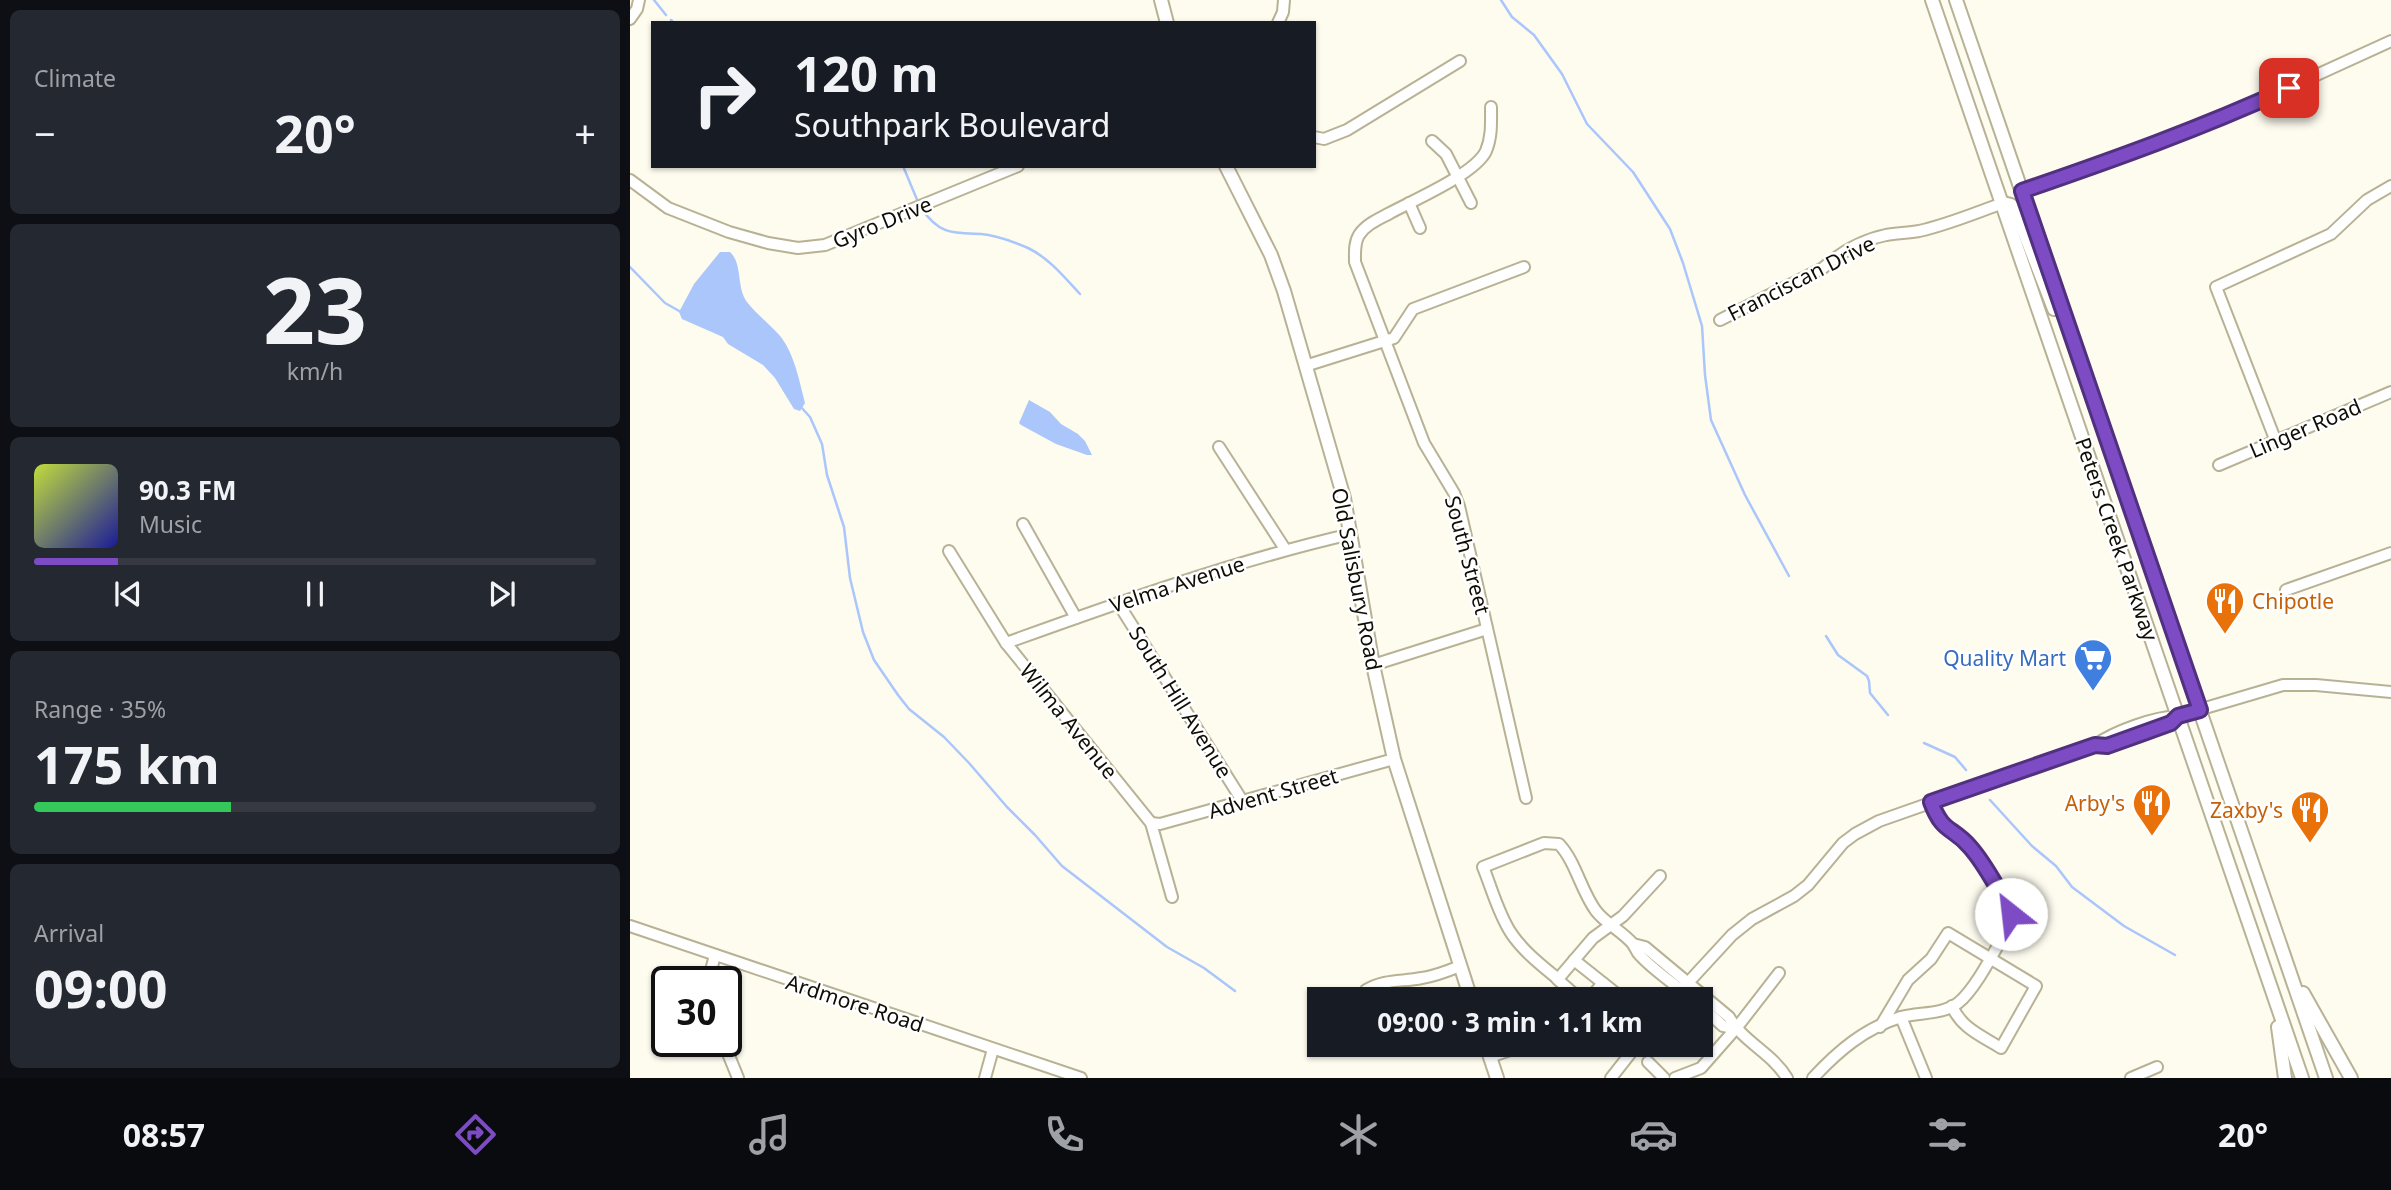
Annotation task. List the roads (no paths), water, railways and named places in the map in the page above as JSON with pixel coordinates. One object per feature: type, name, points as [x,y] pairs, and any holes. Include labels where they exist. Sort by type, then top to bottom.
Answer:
[{"type":"main road","points":[[1161,0],[1166,21]]},
{"type":"main road","name":"Peters Creek Parkway","points":[[1932,0],[2302,1078]]},
{"type":"main road","name":"Peters Creek Parkway","points":[[1956,0],[2326,1078]]},
{"type":"main road","points":[[1966,100],[1975,107],[2008,193],[2013,195],[2022,191]]},
{"type":"main road","name":"Old Salisbury Road","points":[[1227,168],[1271,255],[1284,291],[1344,498],[1373,665],[1394,759],[1467,987]]},
{"type":"main road","points":[[2003,203],[2011,205],[2016,211],[2052,305],[2059,319],[2068,328]]},
{"type":"main road","points":[[2285,960],[2351,1078]]},
{"type":"main road","points":[[2270,985],[2286,1078]]},
{"type":"main road","points":[[1490,1057],[1497,1078]]},
{"type":"street","points":[[630,19],[639,0]]},
{"type":"street","points":[[1279,21],[1284,0]]},
{"type":"street","points":[[2022,191],[2117,159],[2242,109],[2391,41]]},
{"type":"street","points":[[1316,137],[1324,139],[1347,130],[1460,61]]},
{"type":"street","points":[[1420,228],[1409,203],[1474,165],[1487,149],[1491,131],[1491,107]]},
{"type":"street","points":[[1432,141],[1446,154],[1471,203]]},
{"type":"street","name":"Gyro Drive","points":[[630,180],[667,208],[697,221],[768,243],[798,248],[825,245],[1013,168]]},
{"type":"street","points":[[2275,439],[2216,287],[2331,234],[2367,200],[2391,186]]},
{"type":"street","name":"South Street","points":[[1409,203],[1372,222],[1359,234],[1355,244],[1355,262],[1424,443],[1454,492],[1459,506],[1526,798]]},
{"type":"street","name":"Franciscan Drive","points":[[1720,320],[1823,268],[1836,256],[1855,245],[1884,236],[1919,231],[2003,203]]},
{"type":"street","points":[[1305,366],[1394,338],[1413,309],[1524,267]]},
{"type":"street","name":"Linger Road","points":[[2218,465],[2391,392]]},
{"type":"street","points":[[1219,447],[1285,549]]},
{"type":"street","points":[[1023,524],[1076,618]]},
{"type":"street","name":"Velma Avenue","points":[[1006,643],[1118,603],[1285,549],[1351,534]]},
{"type":"street","name":"Wilma Avenue","points":[[949,551],[1006,643],[1150,822],[1172,897]]},
{"type":"street","points":[[2286,590],[2391,553]]},
{"type":"street","name":"South Hill Avenue","points":[[1118,603],[1243,802]]},
{"type":"street","points":[[1373,665],[1487,629]]},
{"type":"street","points":[[1567,987],[1529,954],[1511,933],[1483,867],[1544,843],[1557,843],[1566,854],[1600,916],[1633,944],[1645,947],[1685,986],[1732,935],[1752,919],[1808,885],[1843,843],[1879,821],[2095,745],[2107,746],[2142,734],[2171,723],[2178,716],[2283,685],[2316,685],[2391,692]]},
{"type":"street","name":"Advent Street","points":[[1150,822],[1160,824],[1394,759]]},
{"type":"street","points":[[1814,1078],[1849,1042],[1901,1017],[1937,1012],[1952,1006],[1969,991],[2012,919],[2009,907],[1969,845],[1938,820],[1931,802]]},
{"type":"street","points":[[1558,979],[1593,938],[1612,926],[1660,876]]},
{"type":"street","name":"Ardmore Road","points":[[630,926],[1081,1078]]},
{"type":"street","points":[[1880,1027],[1908,980],[1931,958],[1948,933],[2036,986],[2001,1048],[1963,1025],[1952,1006]]},
{"type":"street","points":[[712,966],[715,955]]},
{"type":"street","points":[[1574,960],[1608,987]]},
{"type":"street","points":[[1372,987],[1397,979],[1426,978],[1460,966]]},
{"type":"street","points":[[1675,1078],[1703,1073],[1779,972]]},
{"type":"street","points":[[1600,987],[1603,983]]},
{"type":"street","points":[[1713,1014],[1723,1026],[1735,1029],[1782,1069],[1787,1078]]},
{"type":"street","points":[[1901,1017],[1926,1078]]},
{"type":"street","points":[[985,1078],[993,1049]]},
{"type":"street","points":[[729,1057],[737,1078]]},
{"type":"street","points":[[1611,1078],[1628,1057]]},
{"type":"street","points":[[1648,1062],[1664,1078]]},
{"type":"street","points":[[2131,1078],[2157,1068]]},
{"type":"water","points":[[720,252],[730,252],[734,257],[747,302],[781,337],[790,352],[805,403],[800,411],[794,409],[775,378],[763,365],[728,344],[723,337],[682,319],[679,312],[694,284]]},
{"type":"water","points":[[1029,400],[1050,412],[1061,424],[1078,434],[1092,455],[1056,444],[1021,425],[1019,423]]},
{"type":"waterway","points":[[654,0],[666,15]]},
{"type":"waterway","points":[[1501,0],[1512,17],[1534,35],[1562,74],[1587,124],[1633,172],[1670,229],[1702,326],[1711,420],[1745,495],[1789,576]]},
{"type":"waterway","points":[[904,168],[918,202]]},
{"type":"waterway","points":[[921,208],[934,223],[947,231],[993,236],[1036,252],[1080,294]]},
{"type":"waterway","points":[[630,267],[665,303],[681,312]]},
{"type":"waterway","points":[[801,407],[810,417],[822,444],[827,475],[844,527],[850,578],[863,632],[874,660],[898,695],[909,709],[944,737],[969,763],[1062,866],[1167,947],[1204,968],[1235,991]]},
{"type":"waterway","points":[[1826,636],[1838,655],[1867,676],[1870,693],[1888,715]]},
{"type":"waterway","points":[[1924,743],[1955,757],[1966,770]]},
{"type":"waterway","points":[[1990,800],[2032,846],[2056,866],[2072,887],[2124,926],[2175,955]]},
{"type":"place","name":"Chipotle","points":[[2225,635]]},
{"type":"place","name":"Quality Mart","points":[[2093,692]]},
{"type":"place","name":"Arby's","points":[[2152,837]]},
{"type":"place","name":"Zaxby's","points":[[2310,844]]}]
